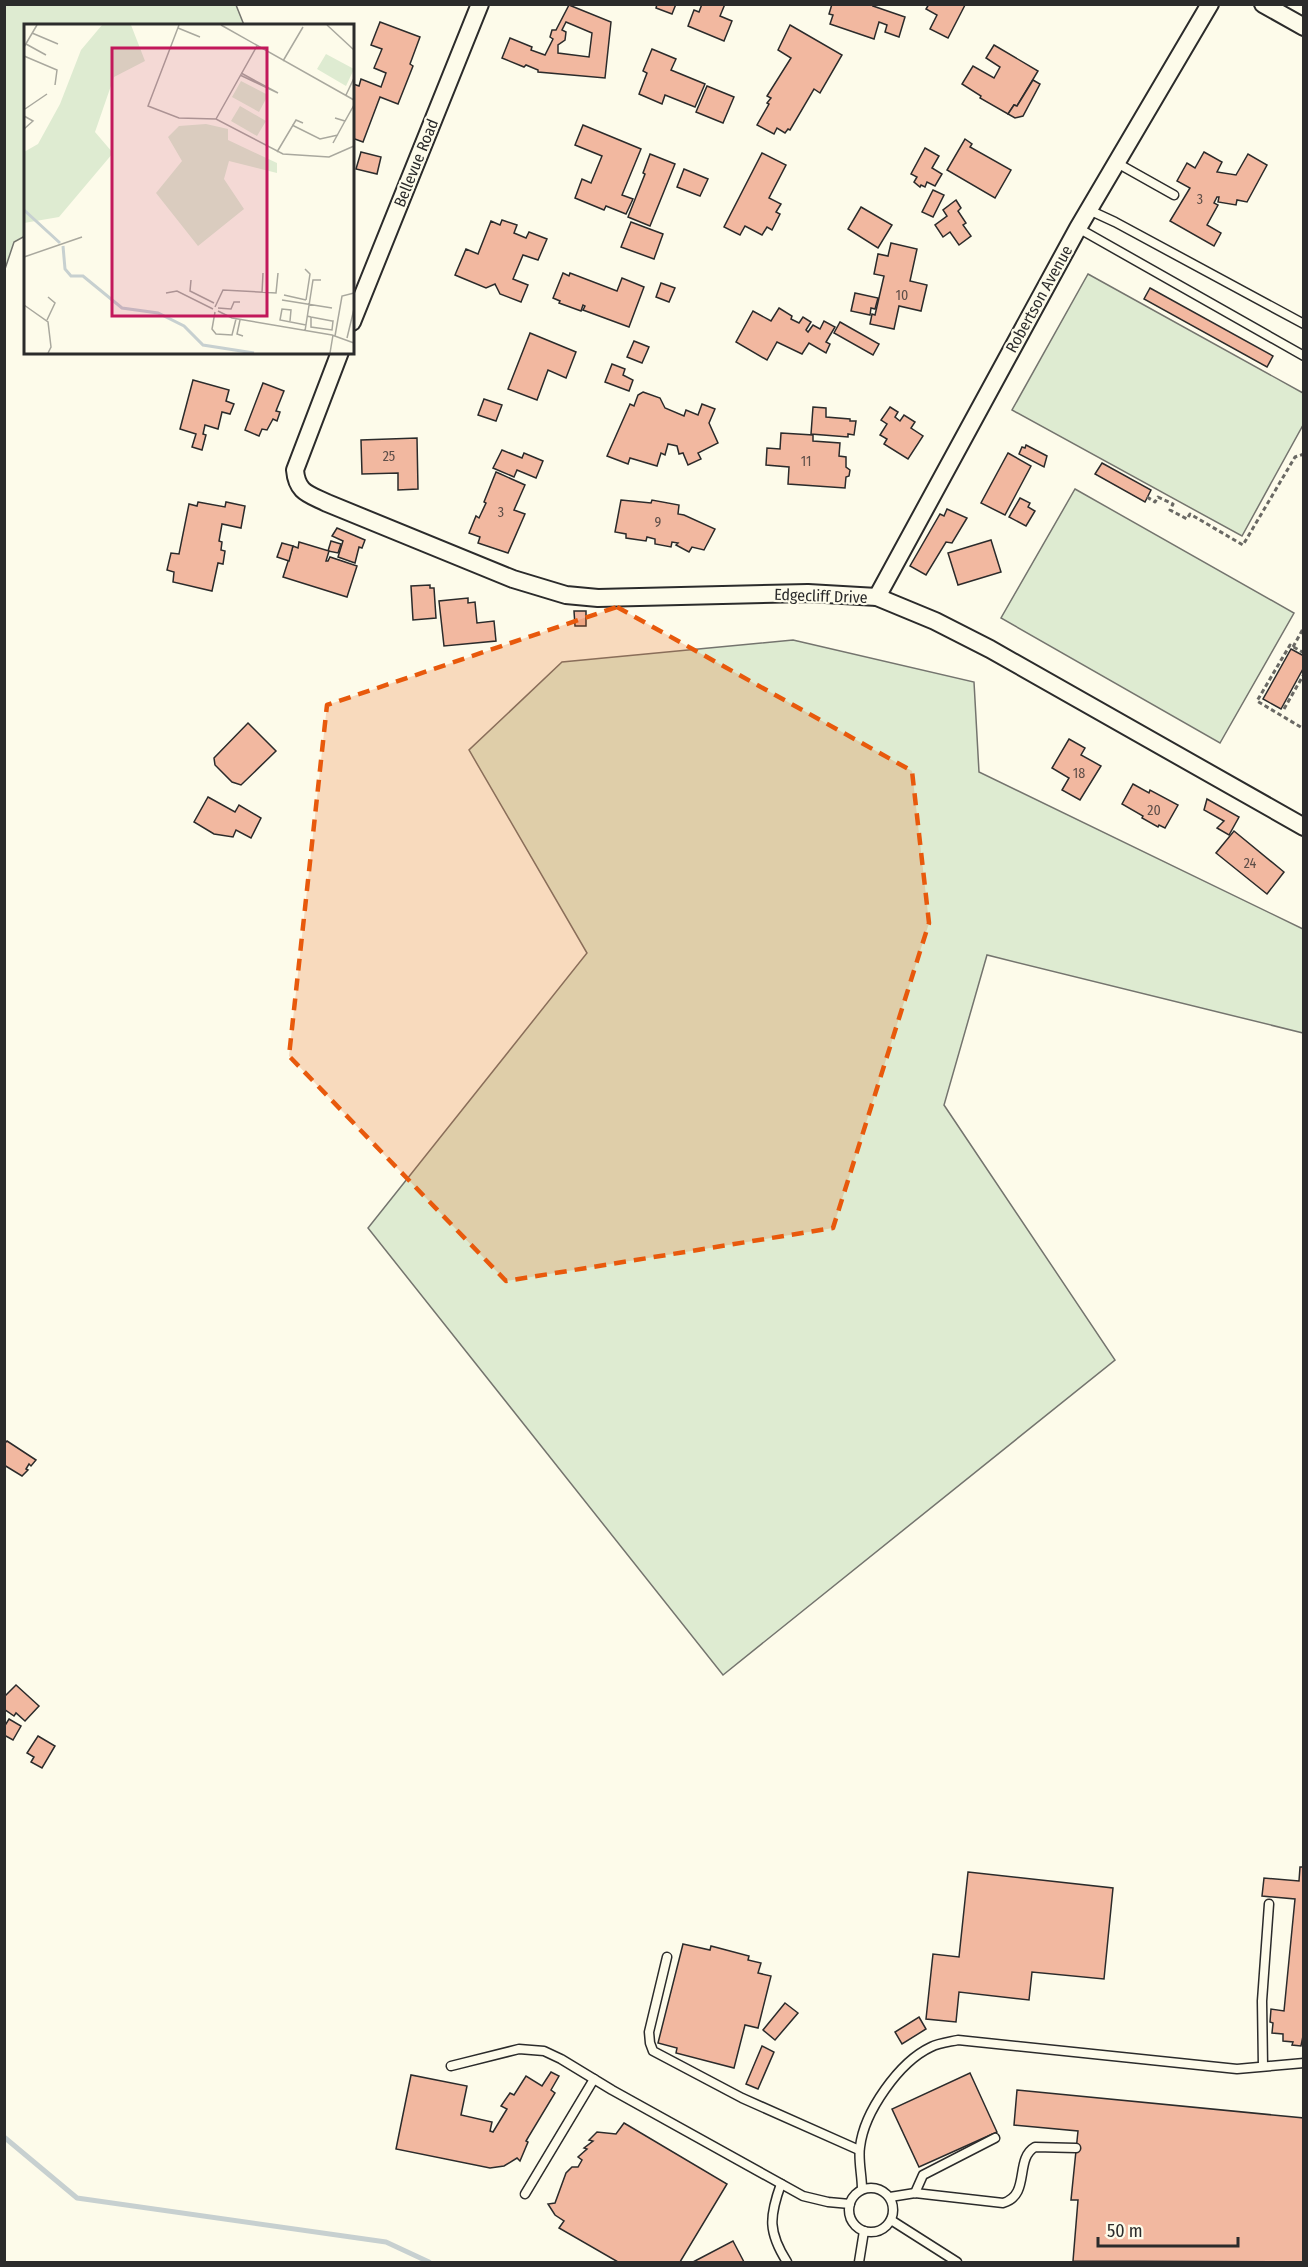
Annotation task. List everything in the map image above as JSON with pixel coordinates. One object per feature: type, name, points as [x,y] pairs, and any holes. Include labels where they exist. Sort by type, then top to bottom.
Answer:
[{"type":"street","name":"Bellevue Road","points":[[354,317],[480,4]]},
{"type":"street","name":"Robertson Avenue","points":[[877,597],[1078,228],[1210,4]]},
{"type":"street","points":[[1263,4],[1304,27]]},
{"type":"street","name":"Edgecliff Drive","points":[[339,354],[295,470],[300,489],[327,503],[513,579],[566,595],[598,598],[808,593],[877,597],[990,649],[1304,827]]},
{"type":"lane","points":[[1117,163],[1174,195]]},
{"type":"lane","points":[[1089,210],[1304,324]]},
{"type":"lane","points":[[1078,228],[1304,356]]},
{"type":"lane","points":[[1263,2066],[1262,2001],[1269,1904]]},
{"type":"lane","points":[[666,1958],[649,2032],[653,2050],[742,2098],[859,2150]]},
{"type":"lane","points":[[862,2189],[859,2150],[870,2116],[888,2085],[916,2056],[932,2046],[958,2040],[1237,2069],[1304,2063]]},
{"type":"lane","points":[[451,2066],[519,2049],[530,2048],[544,2051],[803,2196],[850,2204]]},
{"type":"lane","points":[[525,2194],[594,2079]]},
{"type":"lane","points":[[915,2193],[923,2175],[995,2138]]},
{"type":"lane","points":[[890,2197],[915,2193],[1003,2203],[1009,2201],[1019,2189],[1026,2158],[1031,2149],[1035,2147],[1076,2148]]},
{"type":"lane","points":[[781,2184],[772,2208],[771,2225],[773,2236],[787,2262]]},
{"type":"lane","points":[[878,2188],[890,2197],[894,2212],[891,2220],[880,2230],[864,2231],[852,2222],[849,2215],[850,2204],[856,2193],[862,2189],[878,2188]]},
{"type":"lane","points":[[891,2220],[957,2262]]},
{"type":"lane","points":[[859,2262],[864,2231]]},
{"type":"path","points":[[1148,496],[1155,501],[1158,496],[1173,504],[1170,510],[1187,519],[1190,514],[1244,545],[1295,457],[1304,454]]},
{"type":"path","points":[[1293,647],[1304,627]]},
{"type":"path","points":[[1304,653],[1290,645],[1257,701],[1304,729]]},
{"type":"path","points":[[1284,709],[1304,674]]},
{"type":"highlighted area","points":[[617,607],[912,771],[929,923],[833,1228],[506,1281],[289,1056],[327,705]]},
{"type":"green space","points":[[5,4],[236,5],[244,24],[24,24],[24,237],[14,242],[5,269]]},
{"type":"green space","points":[[1088,274],[1303,393],[1303,425],[1242,536],[1012,410]]},
{"type":"green space","points":[[1075,489],[1294,613],[1220,743],[1001,618]]},
{"type":"green space","points":[[793,640],[974,682],[979,772],[1303,929],[1303,1033],[987,955],[944,1105],[1115,1360],[723,1675],[368,1228],[587,953],[469,750],[562,662]]},
{"type":"building","points":[[657,4],[676,4],[672,14],[656,8]]},
{"type":"building","points":[[702,4],[725,4],[720,16],[732,21],[724,41],[688,26],[694,10],[699,12]]},
{"type":"building","points":[[832,4],[874,4],[873,6],[905,17],[899,37],[885,32],[887,25],[879,22],[874,39],[830,24],[833,15],[829,14]]},
{"type":"building","points":[[929,4],[965,5],[948,38],[930,29],[937,15],[926,9]]},
{"type":"building","points":[[569,5],[611,22],[605,78],[538,72],[526,65],[524,67],[502,58],[510,38],[545,55],[553,39],[550,37],[552,30],[556,30]],"holes":[[[566,22],[592,33],[589,57],[558,53],[558,45],[565,40],[566,32],[562,30]]]},
{"type":"building","points":[[380,22],[420,37],[410,64],[413,66],[398,104],[380,97],[363,142],[354,139],[354,84],[359,86],[361,79],[381,87],[386,73],[374,68],[382,49],[371,45]]},
{"type":"building","points":[[790,25],[842,55],[820,93],[814,89],[790,130],[788,129],[785,133],[777,128],[774,134],[757,125],[769,104],[767,103],[771,98],[767,96],[791,58],[778,50]]},
{"type":"building","points":[[994,45],[1038,71],[1017,106],[1014,105],[1008,114],[980,98],[981,96],[962,84],[973,66],[994,78],[1000,67],[986,58]]},
{"type":"building","points":[[652,49],[676,59],[671,70],[705,84],[695,107],[665,95],[662,104],[639,94],[647,73],[643,71]]},
{"type":"building","points":[[1033,80],[1040,84],[1023,116],[1015,118],[1008,114],[1014,105],[1017,106]]},
{"type":"building","points":[[707,86],[734,97],[723,123],[696,112]]},
{"type":"building","points":[[583,125],[641,149],[622,195],[633,199],[626,214],[606,206],[604,210],[575,198],[582,179],[591,183],[602,156],[575,145]]},
{"type":"building","points":[[965,139],[972,144],[970,147],[1011,170],[995,198],[947,170]]},
{"type":"building","points":[[925,148],[939,156],[932,168],[942,174],[935,186],[927,182],[925,187],[921,185],[920,187],[914,182],[917,177],[911,174]]},
{"type":"building","points":[[361,152],[381,157],[377,174],[356,169]]},
{"type":"building","points":[[1204,152],[1222,162],[1217,172],[1236,175],[1248,154],[1267,165],[1247,202],[1237,200],[1236,205],[1218,202],[1219,197],[1217,197],[1214,203],[1218,205],[1207,225],[1221,233],[1214,246],[1170,221],[1190,188],[1177,181],[1187,163],[1195,168]]},
{"type":"building","points":[[762,153],[786,165],[769,198],[781,204],[776,212],[780,214],[772,230],[767,227],[762,235],[745,226],[740,235],[724,227]]},
{"type":"building","points":[[650,154],[675,164],[650,226],[628,217],[645,174],[643,173]]},
{"type":"building","points":[[684,169],[708,179],[700,196],[677,187]]},
{"type":"building","points":[[933,190],[944,195],[933,217],[922,212]]},
{"type":"building","points":[[956,200],[961,208],[958,211],[966,223],[963,225],[971,236],[959,245],[950,232],[943,237],[935,225],[947,216],[943,210]]},
{"type":"building","points":[[861,207],[892,225],[878,248],[848,229]]},
{"type":"building","points":[[502,220],[517,225],[514,233],[526,238],[529,232],[547,239],[538,260],[523,255],[513,279],[528,285],[521,302],[500,294],[495,284],[486,288],[455,275],[466,249],[478,254],[491,221],[500,225]]},
{"type":"building","points":[[631,222],[663,234],[654,259],[621,247]]},
{"type":"building","points":[[891,243],[917,249],[910,281],[927,285],[921,311],[899,306],[894,329],[870,324],[872,314],[875,315],[884,276],[874,274],[878,254],[888,256]]},
{"type":"building","points":[[563,273],[569,276],[570,273],[617,291],[622,278],[644,287],[629,327],[583,310],[585,306],[583,305],[581,311],[559,303],[560,301],[553,298]]},
{"type":"building","points":[[661,283],[675,288],[669,302],[656,297]]},
{"type":"building","points":[[1150,288],[1273,356],[1267,367],[1144,299]]},
{"type":"building","points":[[855,293],[878,298],[875,309],[871,308],[870,315],[851,311]]},
{"type":"building","points":[[779,308],[799,323],[803,317],[811,322],[806,330],[808,332],[813,325],[820,329],[824,321],[835,327],[826,342],[830,344],[826,353],[809,343],[802,354],[777,342],[767,360],[736,342],[753,311],[771,321]]},
{"type":"building","points":[[840,322],[879,344],[873,355],[834,333]]},
{"type":"building","points":[[530,333],[576,352],[566,378],[548,370],[537,400],[508,389]]},
{"type":"building","points":[[634,341],[649,347],[642,363],[627,357]]},
{"type":"building","points":[[612,364],[625,369],[623,375],[633,380],[629,391],[605,382]]},
{"type":"building","points":[[193,380],[229,390],[226,401],[234,404],[230,414],[222,412],[218,429],[205,425],[203,434],[206,435],[202,450],[192,447],[196,434],[180,429]]},
{"type":"building","points":[[263,383],[284,391],[276,411],[280,412],[277,421],[273,419],[267,430],[262,429],[259,436],[245,430]]},
{"type":"building","points":[[643,392],[660,398],[665,408],[684,416],[686,410],[698,415],[702,404],[715,409],[709,423],[718,443],[698,453],[701,459],[688,465],[683,453],[679,454],[677,446],[668,444],[665,455],[661,453],[657,466],[630,458],[628,464],[607,456],[630,404],[634,406],[638,395]]},
{"type":"building","points":[[484,399],[502,405],[496,421],[478,415]]},
{"type":"building","points":[[813,407],[826,408],[826,417],[856,421],[854,435],[848,434],[848,437],[811,434]]},
{"type":"building","points":[[890,407],[898,412],[895,417],[900,421],[904,415],[915,422],[911,428],[923,436],[908,459],[884,444],[887,439],[880,435],[887,424],[881,420]]},
{"type":"building","points":[[781,433],[813,435],[813,441],[840,443],[839,456],[846,457],[846,467],[850,470],[849,476],[846,477],[845,488],[788,484],[789,467],[766,465],[767,448],[780,449]]},
{"type":"building","points":[[417,438],[418,489],[398,490],[398,473],[362,474],[361,440]]},
{"type":"building","points":[[1026,445],[1047,456],[1044,467],[1019,454],[1022,447],[1025,448]]},
{"type":"building","points":[[502,450],[522,458],[524,453],[543,461],[536,478],[517,470],[514,477],[493,468]]},
{"type":"building","points":[[1008,453],[1031,466],[1005,515],[981,503]]},
{"type":"building","points":[[1102,463],[1151,490],[1145,502],[1095,474]]},
{"type":"building","points":[[496,472],[525,485],[514,510],[525,514],[508,553],[478,543],[480,537],[469,533],[476,516],[479,518],[486,503],[484,502]]},
{"type":"building","points":[[1020,498],[1030,503],[1028,507],[1035,511],[1026,526],[1009,517]]},
{"type":"building","points":[[621,500],[651,503],[652,500],[679,505],[678,514],[715,529],[704,550],[692,547],[689,552],[676,545],[678,543],[672,542],[671,547],[655,544],[655,539],[647,537],[646,541],[626,538],[626,534],[615,532]]},
{"type":"building","points":[[198,502],[225,507],[226,502],[245,506],[241,528],[222,524],[219,541],[222,542],[221,550],[225,551],[223,564],[218,563],[212,591],[173,582],[174,572],[167,570],[171,553],[179,554],[189,504],[197,506]]},
{"type":"building","points":[[947,509],[967,518],[952,543],[946,542],[926,575],[910,566],[940,514],[944,516]]},
{"type":"building","points":[[337,528],[365,540],[362,548],[359,547],[355,563],[338,557],[343,541],[332,536]]},
{"type":"building","points":[[991,540],[1001,572],[958,585],[948,553]]},
{"type":"building","points":[[331,541],[341,544],[338,553],[328,551]]},
{"type":"building","points":[[299,542],[329,551],[326,561],[330,557],[357,566],[347,597],[283,577],[293,546],[298,548]]},
{"type":"building","points":[[282,543],[293,546],[289,561],[277,557]]},
{"type":"building","points":[[430,585],[430,588],[434,588],[436,618],[413,620],[411,586]]},
{"type":"building","points":[[468,598],[468,603],[475,602],[477,623],[494,621],[496,641],[444,646],[439,601]]},
{"type":"building","points":[[574,611],[586,611],[586,626],[575,626]]},
{"type":"building","points":[[1291,649],[1304,656],[1304,667],[1281,709],[1263,699]]},
{"type":"building","points":[[248,723],[276,751],[241,785],[232,782],[215,765],[214,758]]},
{"type":"building","points":[[1069,739],[1085,748],[1081,755],[1101,766],[1080,800],[1062,790],[1069,778],[1052,768]]},
{"type":"building","points":[[1133,784],[1178,805],[1165,828],[1159,825],[1158,827],[1122,804]]},
{"type":"building","points":[[208,797],[235,812],[239,805],[261,818],[251,838],[236,830],[233,837],[214,834],[194,822]]},
{"type":"building","points":[[1207,799],[1239,817],[1229,835],[1217,828],[1224,821],[1204,810]]},
{"type":"building","points":[[1234,831],[1284,872],[1267,894],[1216,853]]},
{"type":"building","points":[[7,1441],[36,1460],[31,1466],[29,1464],[26,1469],[28,1470],[22,1476],[4,1465],[4,1444]]},
{"type":"building","points":[[16,1685],[39,1706],[25,1721],[16,1713],[14,1716],[4,1709],[4,1697]]},
{"type":"building","points":[[9,1719],[21,1726],[13,1740],[4,1735],[4,1727]]},
{"type":"building","points":[[38,1736],[55,1746],[42,1768],[31,1762],[34,1757],[27,1753]]},
{"type":"building","points":[[1300,1867],[1304,1867],[1304,2031],[1301,2046],[1283,2041],[1283,2034],[1272,2033],[1273,2023],[1270,2022],[1271,2009],[1284,2011],[1295,1899],[1262,1896],[1264,1878],[1299,1881]]},
{"type":"building","points":[[968,1872],[1113,1888],[1104,1979],[1032,1972],[1029,2000],[959,1992],[956,2022],[926,2019],[933,1954],[959,1957]]},
{"type":"building","points":[[683,1944],[710,1950],[711,1946],[749,1956],[748,1960],[761,1963],[758,1973],[771,1976],[758,2028],[745,2025],[734,2068],[676,2053],[677,2048],[658,2043]]},
{"type":"building","points":[[785,2003],[798,2013],[775,2040],[763,2030]]},
{"type":"building","points":[[919,2017],[926,2029],[902,2044],[895,2032]]},
{"type":"building","points":[[762,2046],[774,2052],[758,2089],[746,2084]]},
{"type":"building","points":[[551,2072],[559,2076],[551,2090],[555,2093],[526,2141],[528,2142],[520,2161],[517,2158],[504,2166],[490,2168],[396,2149],[411,2075],[467,2086],[461,2115],[492,2122],[490,2131],[493,2132],[507,2109],[501,2106],[510,2093],[514,2095],[526,2076],[542,2086]]},
{"type":"building","points":[[970,2073],[997,2132],[919,2167],[892,2109]]},
{"type":"building","points":[[1017,2090],[1304,2118],[1304,2262],[1073,2261],[1078,2200],[1071,2200],[1078,2131],[1014,2125]]},
{"type":"building","points":[[624,2123],[727,2184],[680,2262],[618,2262],[559,2228],[564,2221],[555,2215],[548,2204],[555,2203],[566,2173],[572,2167],[578,2167],[582,2160],[578,2157],[593,2141],[589,2140],[597,2132],[616,2134]]},
{"type":"building","points":[[733,2241],[744,2262],[693,2262]]},
{"type":"waterway","points":[[4,2137],[77,2198],[386,2242],[429,2262]]}]
